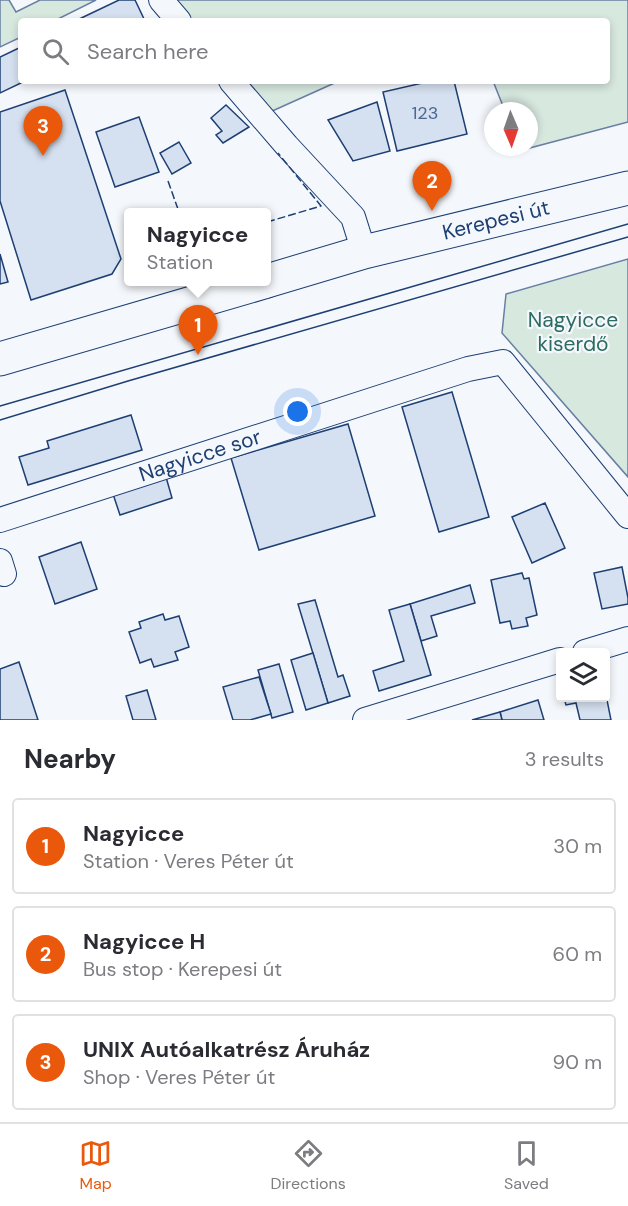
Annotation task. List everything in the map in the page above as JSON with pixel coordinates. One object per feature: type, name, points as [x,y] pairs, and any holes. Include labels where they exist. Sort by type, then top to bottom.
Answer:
[{"type":"main road","name":"Kerepesi út","points":[[271,280],[364,252],[628,188]]},
{"type":"main road","name":"Kerepesi út","points":[[0,359],[249,286]]},
{"type":"street","points":[[161,0],[177,18]]},
{"type":"street","points":[[234,84],[353,217],[364,252]]},
{"type":"street","name":"Nagyicce sor","points":[[0,520],[468,369],[503,362],[628,516]]},
{"type":"street","points":[[598,648],[628,639]]},
{"type":"street","points":[[365,720],[556,662]]},
{"type":"green space","points":[[0,0],[9,0],[16,12],[40,0],[96,0],[60,18],[18,18],[18,38],[0,47]]},
{"type":"green space","points":[[175,0],[628,0],[628,122],[538,146],[538,102],[501,102],[494,84],[610,84],[610,18],[190,18]]},
{"type":"green space","points":[[247,84],[332,84],[270,112]]},
{"type":"green space","name":"Nagyicce kiserdő","points":[[628,259],[628,477],[502,333],[506,294]]},
{"type":"building","points":[[119,0],[135,0],[144,18],[81,18]]},
{"type":"building","points":[[18,48],[19,84],[0,93],[0,57]]},
{"type":"building","points":[[418,84],[455,84],[467,134],[397,151],[383,92]]},
{"type":"building","points":[[65,90],[121,259],[112,274],[31,300],[0,201],[0,112]]},
{"type":"building","points":[[377,102],[390,151],[353,161],[328,120]]},
{"type":"building","points":[[226,105],[249,127],[223,143],[216,135],[222,131],[211,118]]},
{"type":"building","points":[[139,117],[159,172],[115,187],[96,132]]},
{"type":"building","points":[[179,142],[191,163],[172,174],[160,153]]},
{"type":"building","points":[[0,254],[8,282],[0,284]]},
{"type":"building","points":[[452,392],[489,517],[439,532],[402,407]]},
{"type":"building","points":[[131,415],[142,450],[28,485],[19,457],[49,448],[47,441]]},
{"type":"building","points":[[348,424],[375,516],[259,550],[231,458]]},
{"type":"building","points":[[166,477],[172,498],[120,515],[113,494]]},
{"type":"building","points":[[545,503],[565,548],[532,563],[512,517]]},
{"type":"building","points":[[81,542],[97,589],[55,604],[39,557]]},
{"type":"building","points":[[622,567],[628,604],[602,609],[594,573]]},
{"type":"building","points":[[522,573],[524,579],[529,578],[537,615],[526,618],[528,626],[512,629],[510,621],[500,623],[491,580]]},
{"type":"building","points":[[470,585],[475,603],[431,616],[437,636],[421,641],[410,604]]},
{"type":"building","points":[[315,600],[338,677],[343,675],[350,696],[328,703],[298,604]]},
{"type":"building","points":[[410,604],[431,675],[379,691],[373,671],[404,661],[389,610]]},
{"type":"building","points":[[163,614],[165,620],[179,616],[189,647],[175,652],[178,660],[154,667],[151,659],[140,663],[129,632],[141,628],[139,622]]},
{"type":"building","points":[[313,653],[328,703],[306,710],[291,660]]},
{"type":"building","points":[[19,662],[38,720],[0,720],[0,669]]},
{"type":"building","points":[[279,664],[293,712],[272,718],[258,670]]},
{"type":"building","points":[[259,677],[271,714],[250,720],[233,720],[223,687]]},
{"type":"building","points":[[147,690],[156,720],[133,720],[126,696]]},
{"type":"building","points":[[538,700],[544,720],[502,720],[500,712]]},
{"type":"building","points":[[565,702],[607,702],[611,720],[580,720],[576,703],[566,705]]},
{"type":"building","points":[[500,712],[502,720],[472,720]]},
{"type":"tram line","points":[[0,406],[628,224]]},
{"type":"tram line","points":[[0,420],[628,237]]},
{"type":"fence","points":[[271,221],[321,206],[278,153]]},
{"type":"fence","points":[[168,181],[178,208]]},
{"type":"place","name":"UNIX Autóalkatrész Áruház","points":[[43,156]]},
{"type":"place","name":"Nagyicce H","points":[[432,211]]},
{"type":"place","name":"Nagyicce","points":[[198,355]]}]
